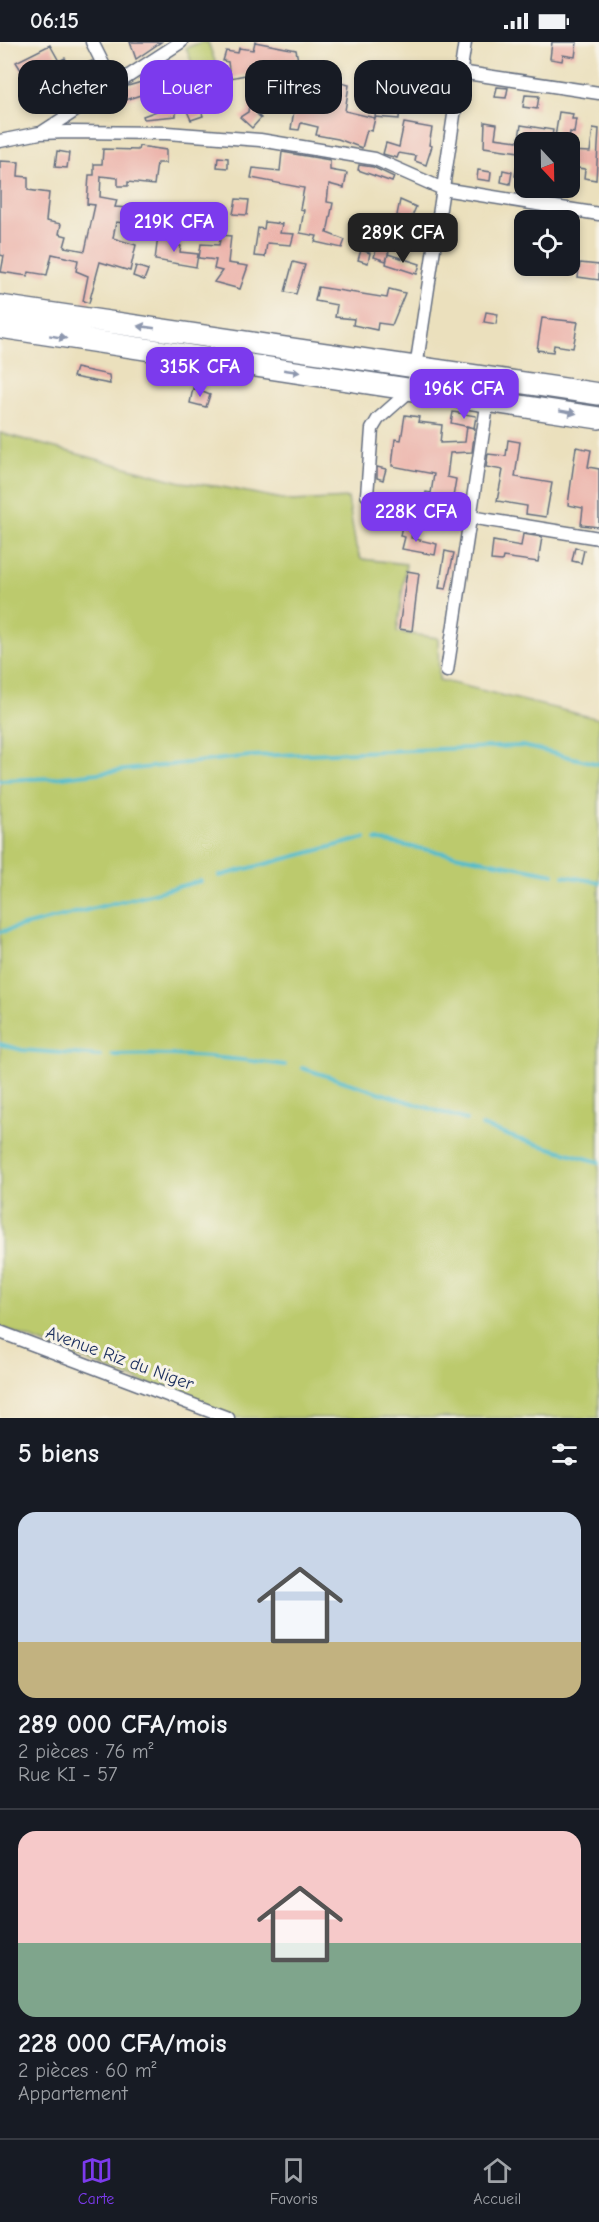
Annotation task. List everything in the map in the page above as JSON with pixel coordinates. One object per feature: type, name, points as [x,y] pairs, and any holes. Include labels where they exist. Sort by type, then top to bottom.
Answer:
[{"type":"highway","points":[[0,306],[416,365],[599,394]]},
{"type":"highway","points":[[0,327],[119,347],[488,399],[599,418]]},
{"type":"street","points":[[92,42],[101,60]]},
{"type":"street","points":[[128,77],[181,42]]},
{"type":"street","points":[[462,60],[465,42]]},
{"type":"street","points":[[472,74],[599,93]]},
{"type":"street","points":[[40,133],[70,114]]},
{"type":"street","points":[[367,495],[372,429],[378,419],[413,388],[454,114]]},
{"type":"street","points":[[0,141],[40,133],[167,133],[260,140],[375,159],[442,189],[599,214]]},
{"type":"street","points":[[447,671],[488,399]]},
{"type":"street","points":[[470,518],[599,538]]},
{"type":"street","name":"Avenue Riz du Niger","points":[[0,1332],[228,1418]]},
{"type":"green space","points":[[201,42],[208,42],[215,60],[191,60],[186,48]]},
{"type":"green space","points":[[0,433],[181,482],[222,487],[292,501],[348,498],[356,547],[361,559],[406,564],[397,632],[438,638],[439,680],[599,719],[599,1418],[236,1418],[0,1327]]},
{"type":"building","points":[[130,42],[161,42],[136,59]]},
{"type":"building","points":[[255,42],[296,50],[298,60],[245,60],[245,75],[233,77],[233,60],[223,60],[226,51],[238,53],[239,48],[253,50]]},
{"type":"building","points":[[552,42],[577,42],[575,57],[563,55],[562,61],[550,59]]},
{"type":"building","points":[[50,45],[58,60],[20,60]]},
{"type":"building","points":[[140,82],[140,95],[128,99],[128,86]]},
{"type":"building","points":[[342,83],[349,85],[345,111],[375,118],[372,131],[367,130],[362,148],[338,139],[316,135],[318,127],[301,123],[299,130],[291,129],[293,114],[342,114]]},
{"type":"building","points":[[497,87],[508,88],[506,98],[495,97]]},
{"type":"building","points":[[525,95],[539,96],[537,109],[523,107]]},
{"type":"building","points":[[559,112],[573,114],[572,119],[576,119],[574,132],[556,132]]},
{"type":"building","points":[[176,114],[176,116],[144,119],[143,116]]},
{"type":"building","points":[[188,114],[202,114],[203,116],[191,120]]},
{"type":"building","points":[[245,114],[257,114],[261,118],[252,128],[240,117]]},
{"type":"building","points":[[375,114],[399,114],[399,119],[375,117]]},
{"type":"building","points":[[485,122],[497,124],[495,138],[514,141],[514,151],[484,147]]},
{"type":"building","points":[[404,123],[432,128],[429,145],[432,146],[426,165],[415,161],[416,156],[399,153],[397,158],[383,154],[386,143],[399,147]]},
{"type":"building","points":[[521,125],[553,130],[553,132],[520,132]]},
{"type":"building","points":[[593,128],[599,129],[596,180],[584,178],[585,169],[580,168],[580,152],[590,152]]},
{"type":"building","points":[[139,146],[166,150],[166,163],[157,163],[154,185],[128,182],[128,186],[118,186],[118,178],[101,176],[100,197],[117,200],[115,207],[142,209],[140,225],[116,222],[113,238],[136,245],[130,271],[100,262],[89,303],[83,301],[88,276],[76,271],[78,260],[52,254],[47,275],[29,272],[28,276],[1,272],[4,256],[0,255],[0,161],[19,162],[18,176],[28,177],[28,190],[49,193],[46,221],[61,224],[59,234],[67,236],[64,247],[85,251],[95,205],[87,204],[89,175],[94,175],[94,164],[102,164],[103,149],[138,150]]},
{"type":"building","points":[[57,151],[69,153],[67,168],[55,167]]},
{"type":"building","points":[[282,152],[330,160],[330,170],[347,173],[344,188],[329,184],[327,202],[333,203],[327,233],[345,240],[342,248],[315,242],[317,236],[300,233],[304,210],[300,209],[304,188],[251,178],[253,168],[280,171]]},
{"type":"building","points":[[218,157],[228,158],[228,168],[217,167]]},
{"type":"building","points":[[359,165],[373,167],[394,177],[392,182],[358,170]]},
{"type":"building","points":[[478,170],[491,172],[490,181],[477,179]]},
{"type":"building","points":[[503,170],[512,172],[510,184],[501,182]]},
{"type":"building","points":[[236,199],[249,200],[247,215],[233,214]]},
{"type":"building","points":[[400,200],[416,207],[410,221],[397,215]]},
{"type":"building","points":[[265,222],[282,224],[280,233],[294,234],[291,245],[267,243],[265,257],[254,256],[258,228],[264,229]]},
{"type":"building","points":[[384,226],[396,229],[386,261],[374,257]]},
{"type":"building","points":[[221,235],[231,236],[228,263],[248,266],[240,289],[214,282],[222,271],[214,269],[216,260],[199,258],[201,244],[219,245]]},
{"type":"building","points":[[158,236],[173,238],[171,244],[181,246],[180,252],[198,254],[196,267],[155,260]]},
{"type":"building","points":[[361,250],[370,253],[368,263],[358,260]]},
{"type":"building","points":[[388,254],[420,264],[417,274],[386,264]]},
{"type":"building","points":[[293,262],[305,265],[296,294],[285,292]]},
{"type":"building","points":[[580,263],[599,265],[599,280],[578,277],[580,276]]},
{"type":"building","points":[[136,266],[148,270],[144,280],[133,276]]},
{"type":"building","points":[[318,287],[387,298],[389,289],[405,293],[392,325],[378,323],[377,330],[353,325],[354,319],[335,317],[337,305],[315,301]]},
{"type":"building","points":[[486,312],[498,314],[496,324],[484,322]]},
{"type":"building","points":[[542,318],[578,322],[573,348],[554,345],[553,352],[537,350]]},
{"type":"building","points":[[76,368],[109,375],[110,384],[73,377]]},
{"type":"building","points":[[193,388],[210,395],[206,407],[190,403]]},
{"type":"building","points":[[453,412],[476,416],[474,428],[451,423]]},
{"type":"building","points":[[405,415],[419,417],[418,422],[442,425],[440,443],[465,442],[467,426],[475,428],[472,452],[450,453],[447,477],[456,479],[452,503],[435,499],[432,519],[418,517],[426,492],[431,493],[434,474],[392,466],[395,439],[401,440]]},
{"type":"building","points":[[508,440],[520,442],[515,477],[552,483],[546,517],[526,514],[527,506],[497,501],[503,470],[486,467],[488,454],[506,456]]},
{"type":"building","points":[[576,447],[591,450],[588,467],[599,469],[599,527],[581,525],[583,508],[568,505]]},
{"type":"building","points":[[377,467],[386,469],[383,480],[377,478]]},
{"type":"building","points":[[450,518],[460,520],[458,529],[449,528]]},
{"type":"building","points":[[402,525],[413,528],[411,538],[437,544],[435,555],[402,549],[405,537],[400,536]]},
{"type":"building","points":[[523,534],[542,537],[538,562],[503,557],[502,561],[491,560],[493,541],[521,546]]},
{"type":"building","points":[[575,547],[584,550],[581,563],[572,561]]},
{"type":"building","points":[[445,551],[454,553],[446,589],[439,588]]},
{"type":"building","points":[[407,571],[419,573],[412,631],[399,629]]},
{"type":"waterway","points":[[0,780],[53,778],[250,756],[522,746],[599,764]]},
{"type":"waterway","points":[[219,876],[365,838]]},
{"type":"waterway","points":[[376,840],[554,874]]},
{"type":"waterway","points":[[564,876],[599,882]]},
{"type":"waterway","points":[[0,932],[201,881]]},
{"type":"waterway","points":[[0,1044],[22,1050],[100,1056]]},
{"type":"waterway","points":[[112,1055],[198,1056],[285,1065]]},
{"type":"waterway","points":[[302,1068],[466,1120]]},
{"type":"waterway","points":[[482,1126],[518,1139],[599,1162]]}]
